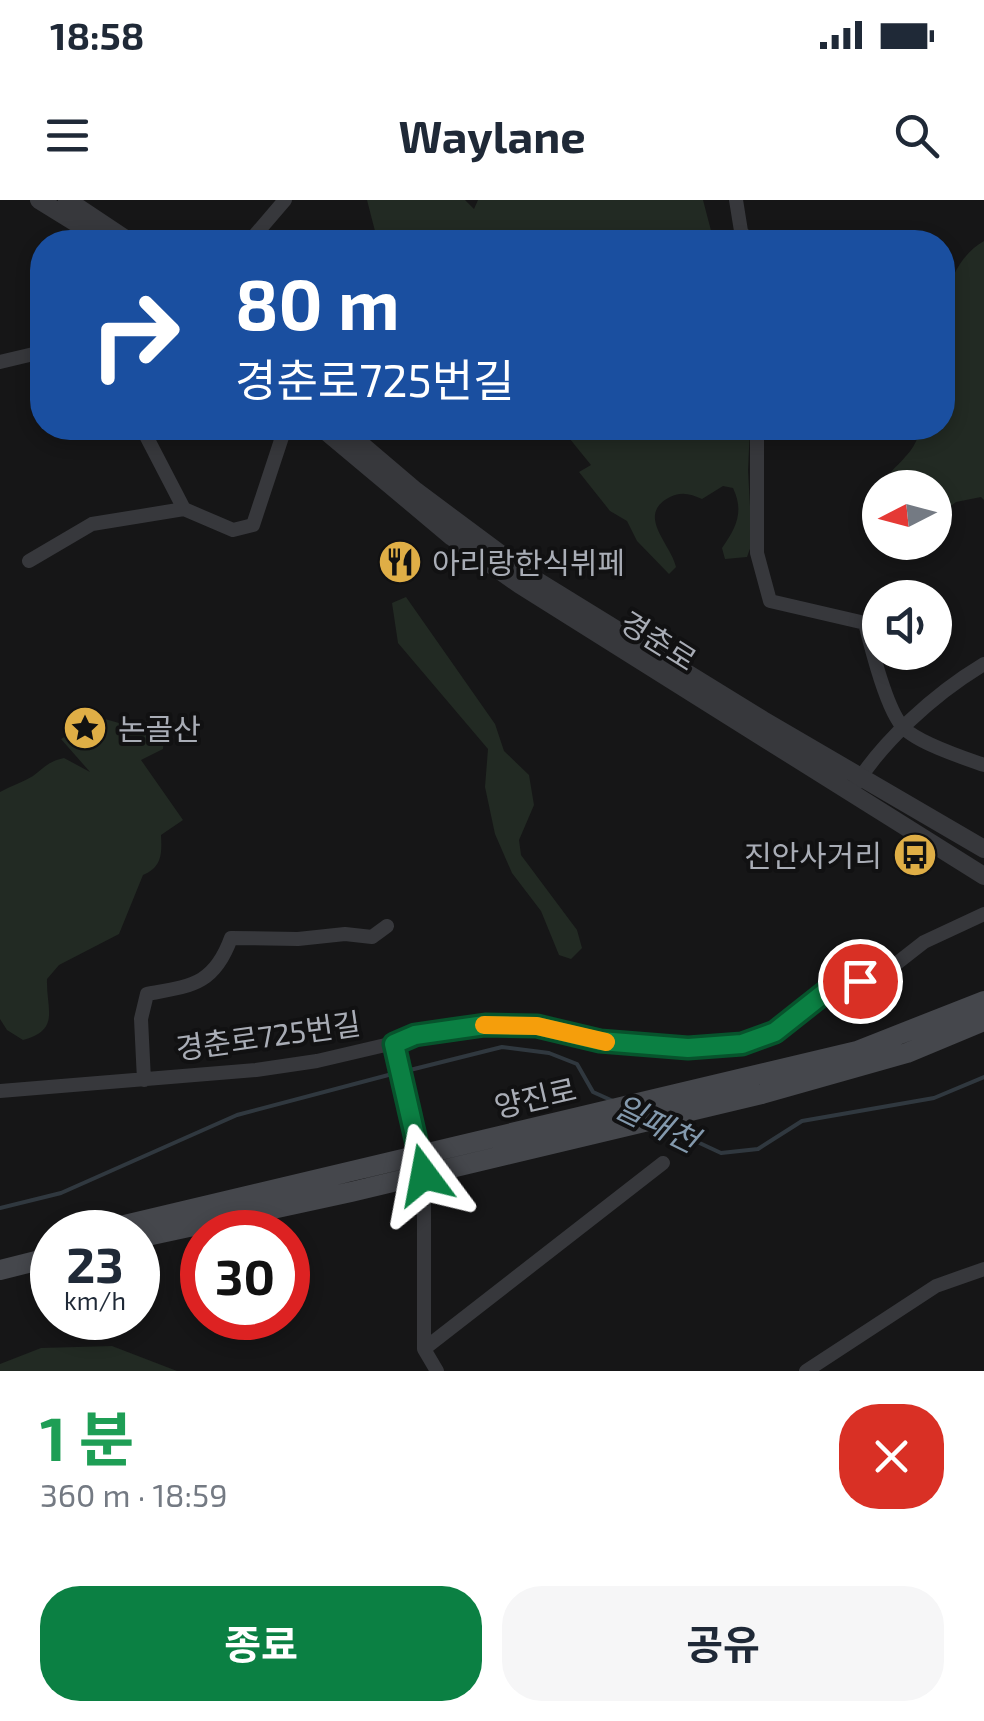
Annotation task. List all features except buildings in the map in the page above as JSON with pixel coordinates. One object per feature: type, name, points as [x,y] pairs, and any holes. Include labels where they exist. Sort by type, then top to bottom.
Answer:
[{"type":"main road","name":"양진로","points":[[160,1232],[422,1165],[589,1115],[857,1050],[984,1001]]},
{"type":"main road","name":"양진로","points":[[160,1219],[685,1114],[890,1058],[984,1021]]},
{"type":"main road","points":[[0,1256],[30,1248]]},
{"type":"main road","points":[[0,1270],[30,1262]]},
{"type":"street","points":[[39,200],[88,230]]},
{"type":"street","points":[[67,200],[112,230]]},
{"type":"street","points":[[259,230],[285,200]]},
{"type":"street","points":[[736,200],[742,230]]},
{"type":"street","points":[[0,362],[30,355]]},
{"type":"street","points":[[148,440],[184,509]]},
{"type":"street","points":[[29,560],[92,524],[184,509],[233,530],[254,525],[282,440]]},
{"type":"street","name":"경춘로","points":[[336,440],[452,537],[520,585],[984,876]]},
{"type":"street","name":"경춘로","points":[[357,440],[475,538],[534,579],[762,720],[984,850]]},
{"type":"street","points":[[757,440],[757,553],[770,601],[865,624],[875,666],[903,728],[948,752],[984,765]]},
{"type":"street","points":[[850,793],[903,728],[984,664]]},
{"type":"street","name":"경춘로725번길","points":[[0,1091],[256,1070],[395,1047],[415,1035],[485,1025],[537,1026],[600,1041],[688,1048],[742,1044],[775,1032],[828,990],[892,968],[924,942],[984,914]]},
{"type":"street","points":[[144,1080],[142,1019],[147,994],[195,986],[223,959],[231,938],[298,939],[345,934],[372,937],[387,926]]},
{"type":"street","points":[[395,1047],[422,1165],[424,1348],[437,1371]]},
{"type":"street","points":[[424,1348],[663,1163]]},
{"type":"street","points":[[806,1371],[936,1286],[984,1269]]},
{"type":"shaded area","points":[[367,200],[465,200],[474,209],[478,200],[703,200],[711,230],[375,230]]},
{"type":"shaded area","points":[[984,241],[984,500],[981,497],[952,505],[952,470],[893,470],[916,440],[955,440],[955,273],[966,256]]},
{"type":"shaded area","points":[[571,440],[749,440],[752,543],[747,557],[725,559],[722,548],[737,519],[733,488],[723,486],[702,499],[679,494],[660,504],[655,512],[658,530],[676,567],[669,574],[637,541],[627,521],[610,511],[579,472],[591,465]]},
{"type":"shaded area","points":[[406,597],[495,724],[504,751],[529,775],[534,805],[519,840],[521,855],[577,930],[582,948],[571,959],[559,955],[541,911],[512,873],[495,834],[485,787],[488,749],[398,643],[392,603]]},
{"type":"shaded area","points":[[105,719],[164,736],[163,749],[141,760],[183,820],[161,835],[159,859],[143,875],[119,934],[59,965],[47,979],[47,1024],[35,1036],[23,1040],[7,1030],[0,1019],[0,792],[64,758],[90,772],[61,739],[90,721]]},
{"type":"shaded area","points":[[112,1346],[177,1371],[0,1371],[0,1364],[41,1348]]},
{"type":"waterway","name":"일패천","points":[[406,1071],[502,1047],[549,1053],[577,1064],[593,1092],[613,1101]]},
{"type":"waterway","name":"일패천","points":[[0,1208],[61,1193],[237,1115],[396,1073]]},
{"type":"waterway","name":"일패천","points":[[661,1125],[721,1153],[758,1149],[802,1121],[934,1098],[984,1077]]},
{"type":"slow traffic","points":[[484,1025],[537,1026],[606,1042]]},
{"type":"place","name":"아리랑한식뷔페","points":[[400,562]]},
{"type":"place","name":"논골산","points":[[85,728]]},
{"type":"place","name":"진안사거리","points":[[915,855]]},
{"type":"route","points":[[424,1175],[394,1044],[415,1035],[485,1025],[537,1026],[600,1041],[688,1048],[742,1044],[775,1032],[828,990],[860,981]]}]
